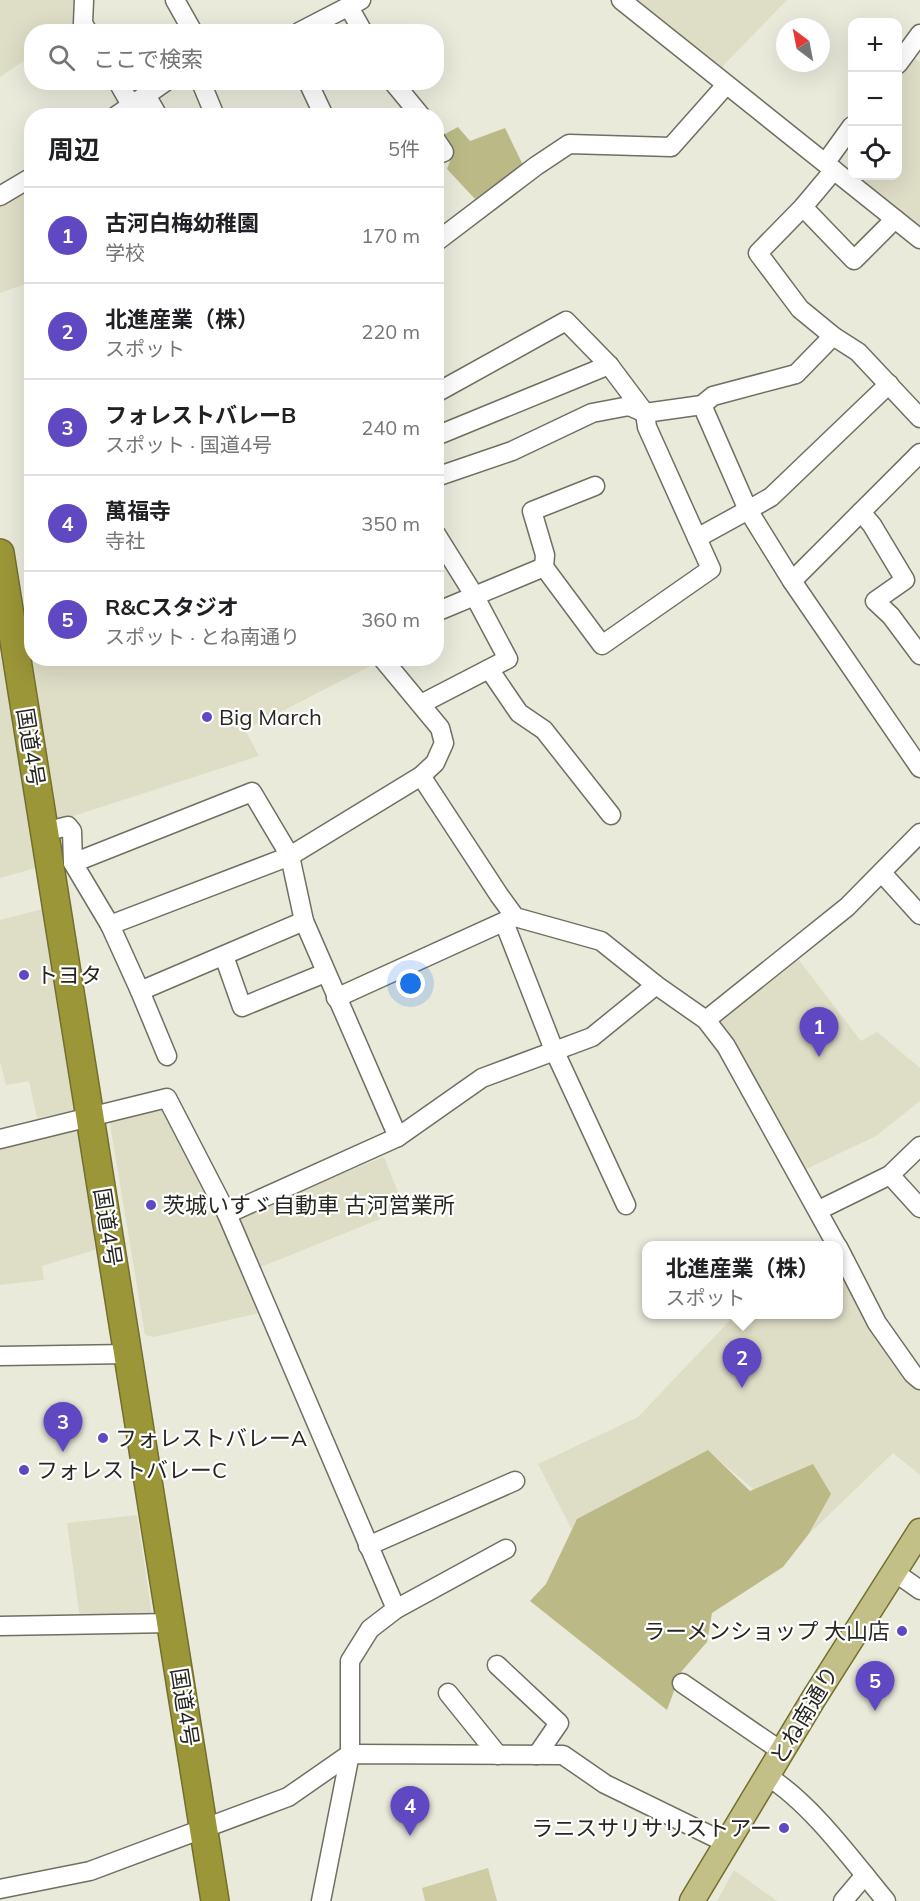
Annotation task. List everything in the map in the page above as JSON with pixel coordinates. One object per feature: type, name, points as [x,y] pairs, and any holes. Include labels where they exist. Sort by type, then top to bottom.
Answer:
[{"type":"highway","name":"国道4号","points":[[0,553],[7,641],[44,832],[215,1901]]},
{"type":"main road","name":"とね南通り","points":[[692,1901],[781,1751],[920,1531]]},
{"type":"street","points":[[84,0],[84,24]]},
{"type":"street","points":[[176,0],[189,24]]},
{"type":"street","points":[[621,0],[920,239]]},
{"type":"street","points":[[312,24],[343,5],[357,24]]},
{"type":"street","points":[[902,57],[920,34]]},
{"type":"street","points":[[444,236],[536,165],[569,144],[671,147],[726,85]]},
{"type":"street","points":[[123,90],[131,105],[153,90]]},
{"type":"street","points":[[204,90],[212,108]]},
{"type":"street","points":[[312,90],[320,108]]},
{"type":"street","points":[[400,90],[414,108]]},
{"type":"street","points":[[848,133],[803,207],[758,253],[800,309],[833,336],[858,352],[920,418]]},
{"type":"street","points":[[0,196],[24,182]]},
{"type":"street","points":[[803,207],[854,260],[895,219]]},
{"type":"street","points":[[444,389],[566,321],[609,365],[645,412],[647,427],[711,569],[602,645],[544,567],[545,555],[532,511],[596,486]]},
{"type":"street","points":[[444,474],[512,451],[592,413],[629,406],[645,412],[702,405],[713,396],[796,374],[833,336]]},
{"type":"street","points":[[444,433],[609,365]]},
{"type":"street","points":[[698,538],[771,497],[890,384]]},
{"type":"street","points":[[702,405],[748,510],[792,581],[920,768]]},
{"type":"street","points":[[792,581],[920,453]]},
{"type":"street","points":[[861,512],[872,525],[904,580],[875,601],[891,616],[920,655]]},
{"type":"street","points":[[421,704],[508,659],[474,595],[444,547]]},
{"type":"street","points":[[444,608],[544,567]]},
{"type":"street","points":[[110,925],[290,856],[422,776],[435,763],[444,743],[440,728],[389,666]]},
{"type":"street","points":[[489,669],[519,712],[544,730],[611,815]]},
{"type":"street","points":[[422,776],[498,895],[510,919],[554,1050],[626,1206]]},
{"type":"street","points":[[73,863],[252,792],[290,856],[304,921],[398,1137]]},
{"type":"street","points":[[44,832],[68,826],[72,831],[73,863],[110,925],[167,1056]]},
{"type":"street","points":[[706,1020],[847,907],[920,832]]},
{"type":"street","points":[[882,873],[920,915]]},
{"type":"street","points":[[336,998],[510,919],[601,941],[656,985],[706,1020],[726,1046],[835,1241]]},
{"type":"street","points":[[140,992],[304,921]]},
{"type":"street","points":[[224,956],[242,1007],[325,973]]},
{"type":"street","points":[[227,1214],[398,1137],[482,1078],[592,1037],[656,985]]},
{"type":"street","points":[[0,1139],[167,1098],[227,1214],[396,1609]]},
{"type":"street","points":[[819,1210],[890,1175],[920,1146]]},
{"type":"street","points":[[890,1175],[920,1208]]},
{"type":"street","points":[[843,1256],[877,1323],[913,1374],[920,1380]]},
{"type":"street","points":[[0,1356],[128,1354]]},
{"type":"street","points":[[368,1546],[514,1481]]},
{"type":"street","points":[[321,1901],[350,1754],[350,1661],[370,1629],[396,1609],[506,1549]]},
{"type":"street","points":[[893,1571],[920,1590]]},
{"type":"street","points":[[0,1626],[172,1623]]},
{"type":"street","points":[[497,1665],[559,1723],[537,1755]]},
{"type":"street","points":[[682,1683],[781,1751]]},
{"type":"street","points":[[448,1693],[498,1755]]},
{"type":"street","points":[[0,1889],[90,1871],[288,1797],[350,1754],[563,1755],[605,1784],[726,1843]]},
{"type":"street","points":[[767,1776],[783,1786],[802,1803],[886,1901]]},
{"type":"street","points":[[843,1901],[865,1875]]},
{"type":"shaded area","points":[[0,0],[81,0],[79,24],[24,24],[24,61],[0,77]]},
{"type":"shaded area","points":[[634,0],[787,0],[719,70]]},
{"type":"shaded area","points":[[910,55],[920,62],[920,228],[860,180],[902,180],[902,66]]},
{"type":"shaded area","points":[[458,127],[470,141],[505,128],[523,165],[475,199],[447,169],[454,151],[444,139],[444,134]]},
{"type":"shaded area","points":[[21,184],[24,189],[24,284],[0,293],[0,199]]},
{"type":"shaded area","points":[[0,654],[43,866],[0,878]]},
{"type":"shaded area","points":[[34,666],[370,666],[245,730],[259,756],[55,822]]},
{"type":"shaded area","points":[[42,909],[78,1109],[37,1118],[29,1081],[6,1085],[0,1062],[0,920]]},
{"type":"shaded area","points":[[792,951],[861,1041],[877,1032],[920,1068],[920,1101],[876,1136],[798,1173],[706,1020]]},
{"type":"shaded area","points":[[167,1098],[264,1312],[154,1337],[145,1335],[109,1118]]},
{"type":"shaded area","points":[[82,1124],[95,1250],[42,1266],[44,1280],[0,1285],[0,1146]]},
{"type":"shaded area","points":[[384,1157],[405,1209],[251,1271],[231,1218]]},
{"type":"shaded area","points":[[843,1255],[920,1380],[920,1475],[893,1453],[808,1535],[708,1451],[572,1530],[538,1464],[638,1417],[731,1319],[843,1319]]},
{"type":"shaded area","points":[[708,1450],[750,1491],[813,1464],[831,1494],[808,1535],[783,1567],[712,1613],[707,1642],[681,1672],[667,1710],[530,1601],[546,1584],[577,1519]]},
{"type":"shaded area","points":[[137,1515],[152,1615],[80,1619],[67,1523]]},
{"type":"shaded area","points":[[734,1870],[777,1901],[717,1901]]},
{"type":"green space","points":[[488,1868],[497,1901],[425,1901],[422,1888]]},
{"type":"place","name":"Big March","points":[[207,717]]},
{"type":"place","name":"トヨタ","points":[[24,975]]},
{"type":"place","name":"古河白梅幼稚園","points":[[819,1057]]},
{"type":"place","name":"茨城いすゞ自動車 古河営業所","points":[[151,1205]]},
{"type":"place","name":"北進産業（株）","points":[[742,1388]]},
{"type":"place","name":"フォレストバレーA","points":[[103,1438]]},
{"type":"place","name":"フォレストバレーB","points":[[63,1452]]},
{"type":"place","name":"フォレストバレーC","points":[[24,1470]]},
{"type":"place","name":"ラーメンショップ 大山店","points":[[902,1631]]},
{"type":"place","name":"R&Cスタジオ","points":[[875,1711]]},
{"type":"place","name":"ラニスサリサリストアー","points":[[784,1828]]},
{"type":"place","name":"萬福寺","points":[[410,1836]]}]
